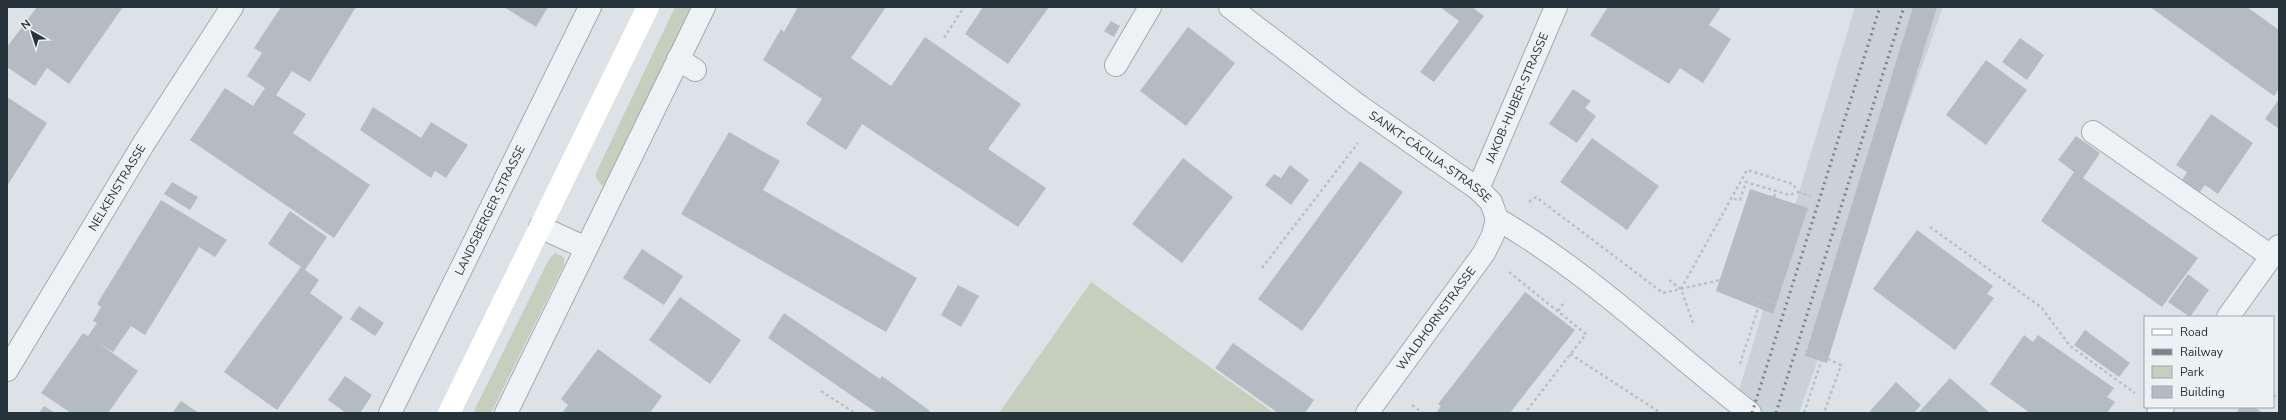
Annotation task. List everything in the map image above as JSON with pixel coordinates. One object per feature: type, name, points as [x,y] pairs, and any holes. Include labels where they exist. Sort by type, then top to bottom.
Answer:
[{"type":"main road","points":[[449,413],[648,7]]},
{"type":"street","name":"NELKENSTRASSE","points":[[7,370],[144,143],[232,7]]},
{"type":"street","name":"LANDSBERGER STRASSE","points":[[390,413],[590,7]]},
{"type":"street","points":[[506,413],[586,248],[686,64],[704,7]]},
{"type":"street","points":[[1116,65],[1150,7]]},
{"type":"street","name":"SANKT-CÄCILIA-STRASSE","points":[[1230,7],[1376,119],[1478,189],[1491,202],[1497,219],[1534,240],[1742,407]]},
{"type":"street","name":"JAKOB-HUBER-STRASSE","points":[[1478,189],[1556,7]]},
{"type":"street","points":[[2093,132],[2275,251],[2229,316]]},
{"type":"street","name":"WALDHORNSTRASSE","points":[[1367,413],[1484,254],[1493,235],[1497,219]]},
{"type":"street","points":[[540,226],[586,248]]},
{"type":"path","points":[[944,38],[964,7]]},
{"type":"path","points":[[1262,268],[1376,119]]},
{"type":"path","points":[[1681,289],[1730,198],[1747,170],[1793,184],[1798,192]]},
{"type":"path","points":[[1730,198],[1740,200],[1746,182],[1789,195],[1798,192],[1811,196]]},
{"type":"path","points":[[1774,197],[1776,191]]},
{"type":"path","points":[[1497,219],[1536,197],[1663,293],[1720,280]]},
{"type":"path","points":[[1930,227],[2041,307],[2070,346],[2139,396]]},
{"type":"path","points":[[1484,254],[1586,334],[1525,413]]},
{"type":"path","points":[[1669,280],[1681,289],[1693,323]]},
{"type":"path","points":[[1757,297],[1778,304]]},
{"type":"path","points":[[1740,363],[1761,299]]},
{"type":"path","points":[[1558,311],[1562,306]]},
{"type":"path","points":[[1804,351],[1823,356],[1841,365],[1824,413]]},
{"type":"path","points":[[1570,354],[1661,413]]},
{"type":"path","points":[[1804,413],[1823,356]]},
{"type":"path","points":[[821,391],[855,413]]},
{"type":"shaded area","points":[[1855,7],[1943,7],[1799,413],[1732,413]]},
{"type":"green space","points":[[675,7],[692,7],[611,180],[602,186],[596,178],[596,173]]},
{"type":"green space","points":[[555,253],[564,257],[564,265],[491,413],[473,413],[549,259]]},
{"type":"green space","points":[[1091,282],[1274,413],[999,413]]},
{"type":"building","points":[[37,7],[123,7],[69,84],[47,68],[35,86],[7,67],[7,47]]},
{"type":"building","points":[[281,7],[356,7],[310,82],[292,71],[276,95],[306,114],[293,133],[370,185],[334,238],[190,140],[225,88],[253,106],[265,88],[247,76],[262,53],[254,48]]},
{"type":"building","points":[[504,7],[548,7],[536,27]]},
{"type":"building","points":[[798,7],[886,7],[851,58],[891,86],[925,37],[1021,104],[988,149],[1046,188],[1018,227],[862,124],[846,150],[806,124],[822,99],[763,60],[781,29],[784,32]]},
{"type":"building","points":[[983,7],[1049,7],[1008,64],[965,34]]},
{"type":"building","points":[[1440,7],[1472,7],[1484,16],[1434,82],[1420,72],[1459,21]]},
{"type":"building","points":[[1608,7],[1721,7],[1709,25],[1731,39],[1703,83],[1680,68],[1669,84],[1590,35]]},
{"type":"building","points":[[1913,7],[1937,7],[1827,363],[1805,356]]},
{"type":"building","points":[[2150,7],[2247,7],[2279,30],[2279,89],[2274,96]]},
{"type":"building","points":[[1111,21],[1120,26],[1114,37],[1104,31]]},
{"type":"building","points":[[1188,27],[1235,63],[1186,126],[1140,91]]},
{"type":"building","points":[[2020,38],[2044,55],[2027,80],[2002,62]]},
{"type":"building","points":[[1986,60],[2027,90],[1986,145],[1946,115]]},
{"type":"building","points":[[1573,89],[1591,101],[1585,108],[1596,116],[1577,143],[1549,124]]},
{"type":"building","points":[[7,97],[47,123],[7,186]]},
{"type":"building","points":[[2279,99],[2279,129],[2265,119]]},
{"type":"building","points":[[373,107],[421,138],[431,122],[468,145],[446,178],[435,171],[431,178],[360,130]]},
{"type":"building","points":[[2211,114],[2253,143],[2218,194],[2205,185],[2199,193],[2182,180],[2187,172],[2176,165]]},
{"type":"building","points":[[729,132],[780,161],[763,190],[917,278],[886,332],[681,214]]},
{"type":"building","points":[[2076,136],[2100,153],[2083,178],[2198,258],[2162,307],[2041,221],[2074,172],[2058,160]]},
{"type":"building","points":[[1592,138],[1659,186],[1627,230],[1560,182]]},
{"type":"building","points":[[1183,158],[1233,197],[1182,263],[1132,224]]},
{"type":"building","points":[[1360,161],[1403,192],[1302,331],[1258,299]]},
{"type":"building","points":[[1290,165],[1309,180],[1291,205],[1265,185],[1274,174],[1281,178]]},
{"type":"building","points":[[172,182],[198,197],[190,210],[164,194]]},
{"type":"building","points":[[1750,189],[1808,208],[1773,314],[1716,291]]},
{"type":"building","points":[[161,200],[227,240],[215,257],[199,247],[145,335],[131,326],[113,352],[97,342],[138,371],[108,413],[71,413],[41,393],[83,333],[88,336],[97,323],[93,321],[101,307],[97,304]]},
{"type":"building","points":[[290,211],[327,237],[305,270],[319,280],[310,293],[343,317],[277,410],[224,372],[301,267],[268,244]]},
{"type":"building","points":[[1917,230],[1993,286],[1987,294],[1994,298],[1955,350],[1873,289]]},
{"type":"building","points":[[642,249],[683,276],[664,305],[623,278]]},
{"type":"building","points":[[2188,274],[2209,290],[2191,316],[2168,302]]},
{"type":"building","points":[[958,285],[979,296],[961,327],[941,315]]},
{"type":"building","points":[[1525,292],[1575,330],[1510,413],[1436,413],[1441,406],[1438,404]]},
{"type":"building","points":[[680,297],[741,340],[710,384],[649,340]]},
{"type":"building","points":[[359,306],[384,323],[375,336],[350,319]]},
{"type":"building","points":[[784,313],[880,379],[882,376],[930,411],[928,413],[877,413],[768,338]]},
{"type":"building","points":[[2085,330],[2130,363],[2119,377],[2074,345]]},
{"type":"building","points":[[2024,335],[2033,342],[2038,335],[2114,388],[2107,397],[2115,402],[2107,413],[2030,413],[1990,384]]},
{"type":"building","points":[[1233,343],[1314,400],[1305,413],[1278,413],[1215,368]]},
{"type":"building","points":[[598,349],[662,396],[650,413],[562,413],[568,405],[561,399]]},
{"type":"building","points":[[345,376],[372,395],[360,413],[346,413],[328,400]]},
{"type":"building","points":[[1950,378],[1990,413],[1918,413]]},
{"type":"building","points":[[1896,382],[1921,405],[1914,413],[1872,413],[1870,411]]},
{"type":"building","points":[[181,401],[199,413],[172,413]]},
{"type":"building","points":[[44,406],[55,413],[39,413]]},
{"type":"building","points":[[2239,408],[2256,408],[2263,413],[2236,413]]},
{"type":"railway","points":[[1752,413],[1880,7]]},
{"type":"railway","points":[[1776,413],[1904,7]]}]
